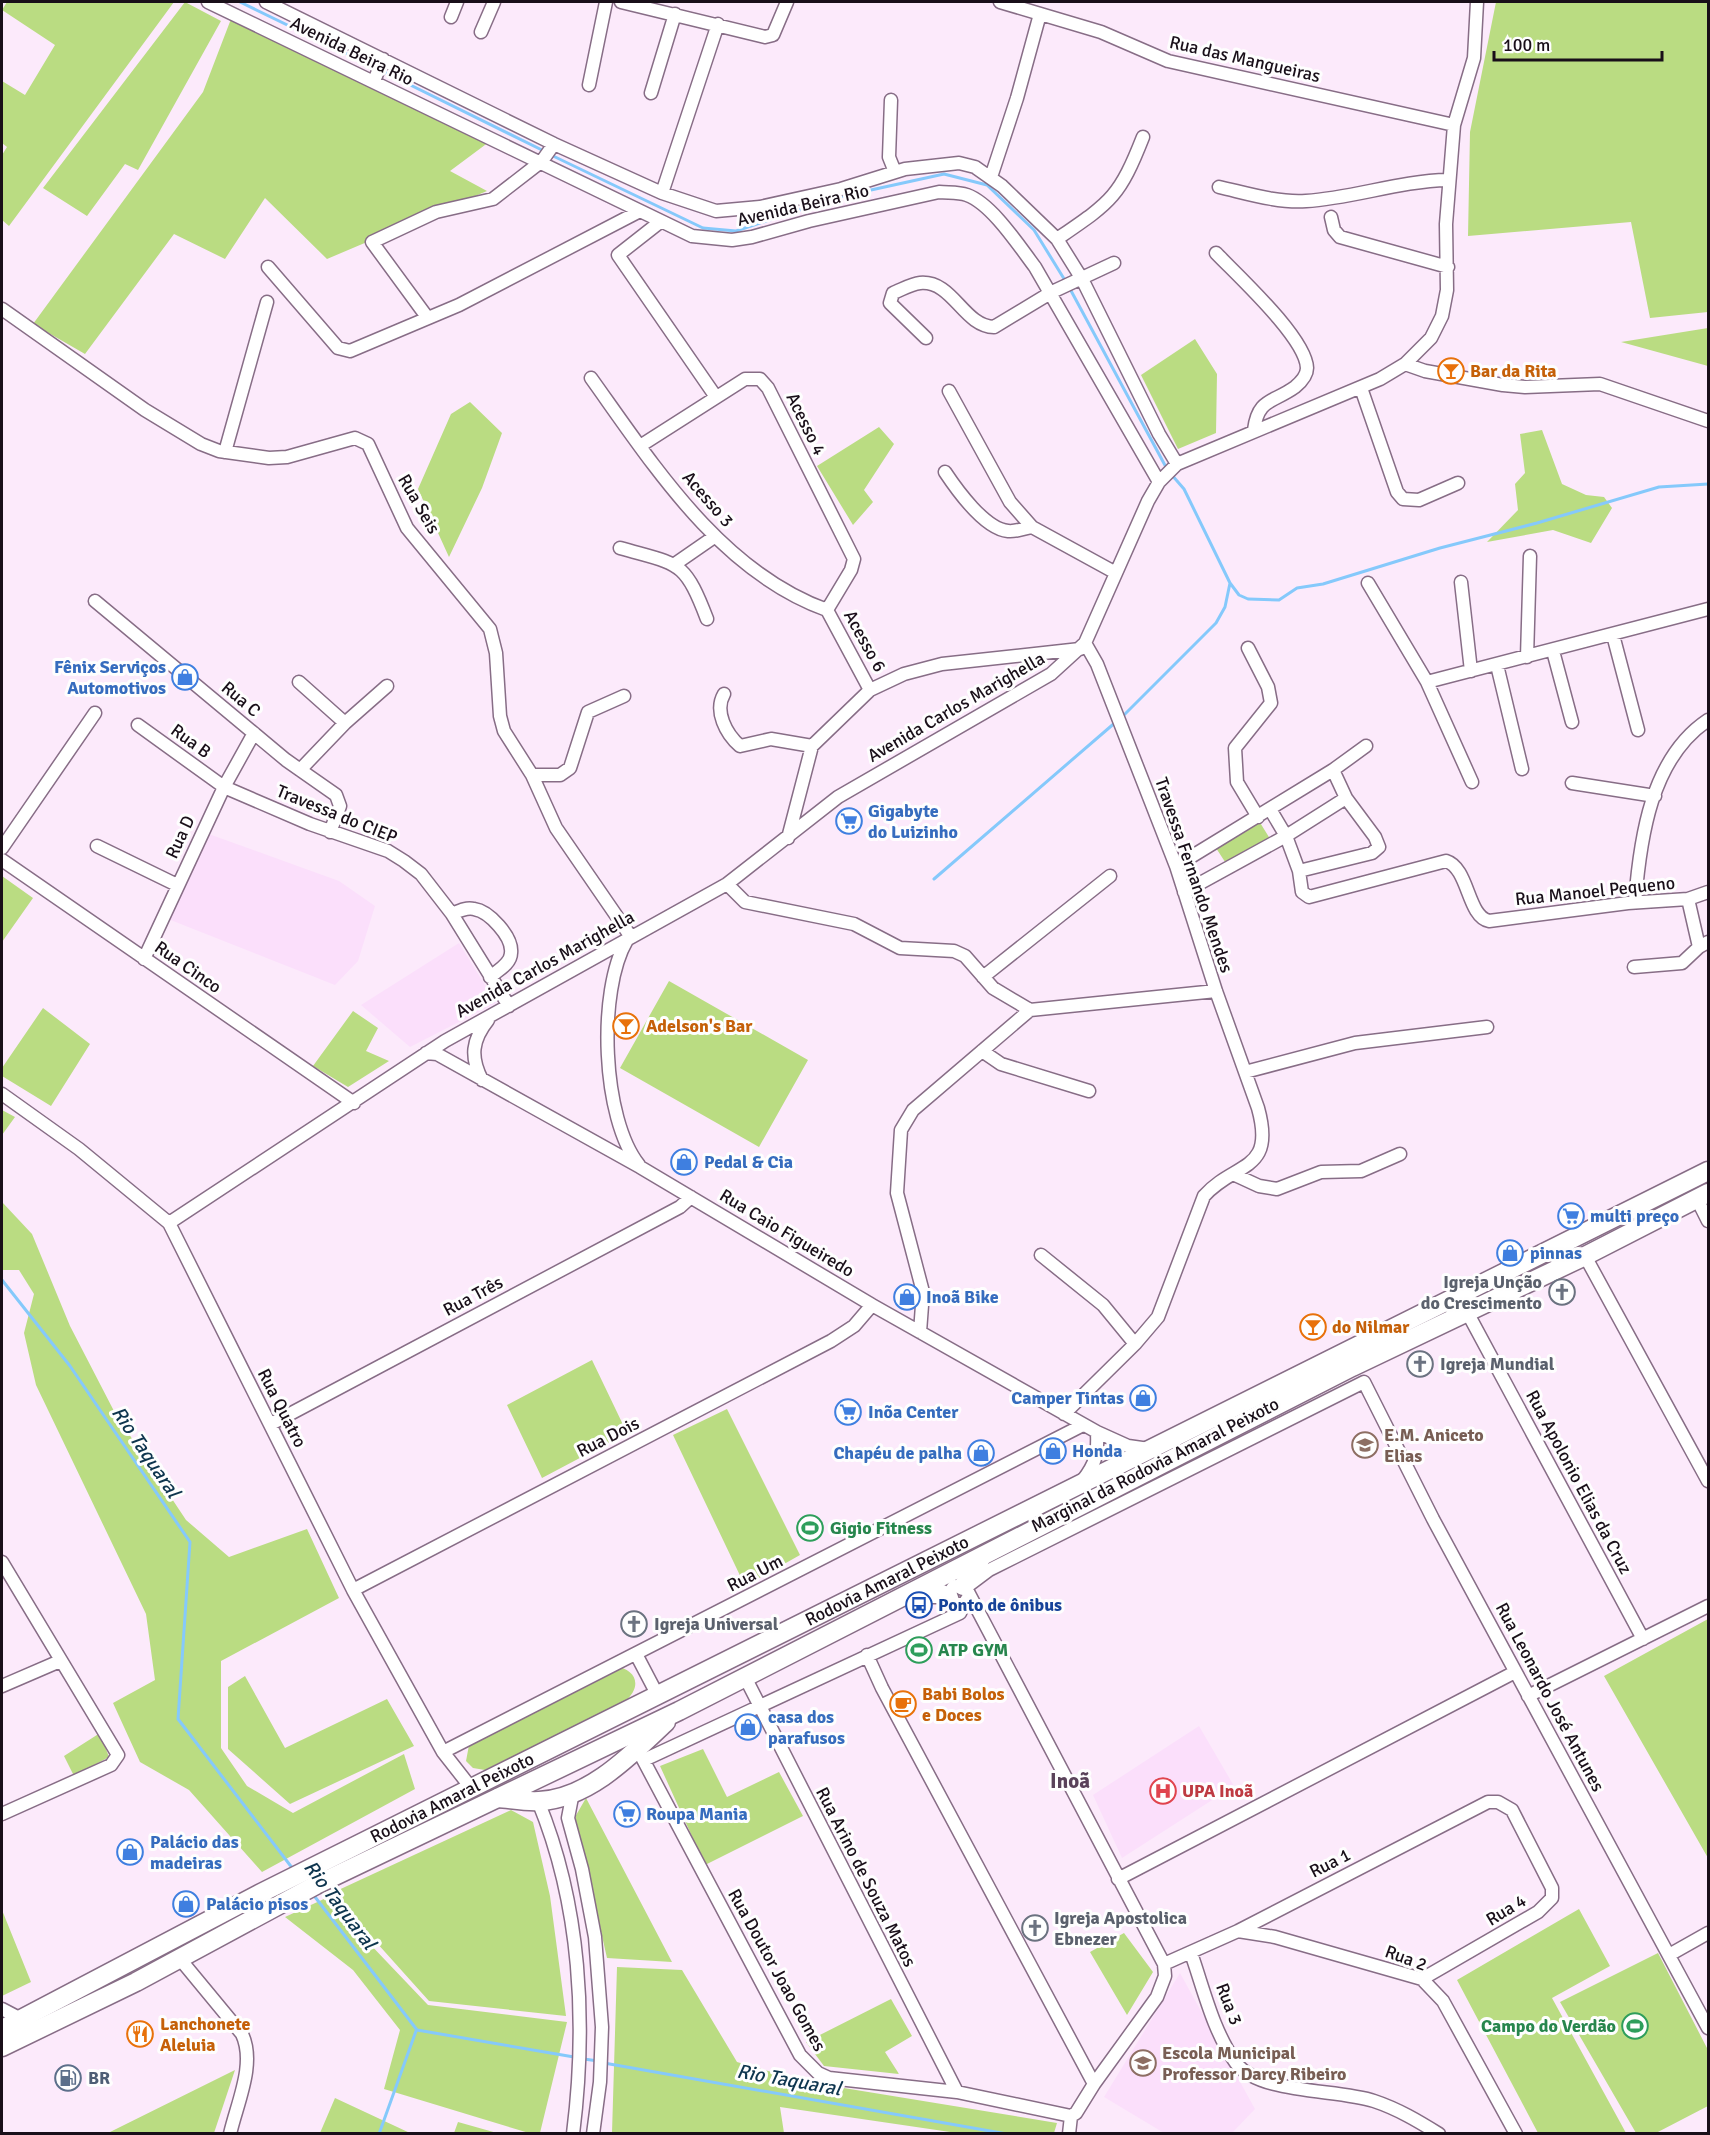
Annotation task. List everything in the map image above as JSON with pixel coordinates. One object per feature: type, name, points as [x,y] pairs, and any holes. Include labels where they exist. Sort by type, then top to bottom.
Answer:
[{"type":"highway","name":"Rodovia Amaral Peixoto","points":[[312,1878],[472,1789],[1708,1171]]},
{"type":"highway","name":"Rodovia Amaral Peixoto","points":[[2,2029],[312,1878],[497,1798],[679,1711],[1466,1310],[1585,1256],[1703,1196]]},
{"type":"highway","points":[[909,1594],[931,1593],[960,1596],[972,1568],[984,1555]]},
{"type":"highway","points":[[497,1798],[538,1802],[573,1792],[641,1755],[679,1711]]},
{"type":"highway","name":"Rodovia Amaral Peixoto","points":[[2,2047],[180,1959],[267,1900]]},
{"type":"street","name":"Avenida Beira Rio","points":[[208,2],[378,70],[548,153],[716,211],[736,211],[841,189],[895,172],[938,164],[959,163],[991,177],[1057,239],[1082,279],[1154,424],[1169,472]]},
{"type":"street","name":"Avenida Beira Rio","points":[[266,2],[378,70],[548,153],[638,212],[692,236],[732,240],[939,192],[958,193],[980,202],[1010,234],[1052,292],[1169,472]]},
{"type":"street","points":[[451,17],[458,2]]},
{"type":"street","points":[[481,32],[494,2]]},
{"type":"street","points":[[589,85],[606,2]]},
{"type":"street","points":[[621,2],[718,24],[765,38],[773,35],[787,2]]},
{"type":"street","name":"Rua das Mangueiras","points":[[1000,2],[1101,32],[1167,61],[1454,125]]},
{"type":"street","points":[[1169,472],[1254,430],[1361,388],[1404,364],[1424,347],[1438,328],[1445,303],[1448,267],[1448,180],[1454,125],[1474,58],[1477,2]]},
{"type":"street","points":[[651,93],[675,14]]},
{"type":"street","points":[[991,177],[1017,98],[1040,14]]},
{"type":"street","points":[[662,193],[718,24]]},
{"type":"street","points":[[891,100],[889,157],[895,172]]},
{"type":"street","points":[[1057,239],[1105,206],[1118,192],[1143,136]]},
{"type":"street","points":[[427,317],[372,242],[436,212],[493,199],[548,153]]},
{"type":"street","points":[[1219,187],[1304,202],[1416,181],[1448,180]]},
{"type":"street","points":[[268,267],[338,348],[344,351],[360,347],[459,305],[638,212]]},
{"type":"street","points":[[1331,217],[1334,230],[1340,237],[1448,267]]},
{"type":"street","points":[[660,222],[618,255],[716,397]]},
{"type":"street","points":[[1216,253],[1278,318],[1302,352],[1307,367],[1305,376],[1295,387],[1264,404],[1256,415],[1254,430]]},
{"type":"street","points":[[926,338],[890,303],[893,293],[917,284],[930,283],[942,289],[979,323],[994,327],[1052,292],[1114,264]]},
{"type":"street","points":[[225,452],[267,302]]},
{"type":"street","name":"Rua Seis","points":[[2,309],[145,410],[201,444],[225,452],[269,458],[287,457],[355,438],[368,444],[407,528],[490,629],[504,731],[532,775],[556,828],[629,938]]},
{"type":"street","points":[[1404,364],[1435,373],[1503,385],[1525,387],[1600,384],[1708,422]]},
{"type":"street","name":"Acesso 3","points":[[591,378],[640,446],[714,537],[788,595],[827,610]]},
{"type":"street","name":"Acesso 4","points":[[640,446],[745,379],[760,379],[768,388],[854,559],[851,570],[827,610]]},
{"type":"street","points":[[1361,388],[1397,492],[1403,499],[1419,500],[1458,483]]},
{"type":"street","points":[[949,391],[1010,502],[1032,527],[1116,573]]},
{"type":"street","points":[[945,472],[963,500],[999,528],[1007,531],[1032,527]]},
{"type":"street","name":"Avenida Carlos Marighella","points":[[170,1223],[354,1103],[426,1053],[727,884],[788,838],[808,818],[838,797],[1051,674],[1082,646],[1116,573],[1169,472]]},
{"type":"street","points":[[675,564],[714,537]]},
{"type":"street","points":[[620,548],[675,564],[693,583],[706,619]]},
{"type":"street","points":[[1527,657],[1530,556]]},
{"type":"street","points":[[1461,582],[1471,671]]},
{"type":"street","points":[[1368,583],[1427,682],[1472,782]]},
{"type":"street","name":"Rua C","points":[[95,601],[254,733],[340,800],[330,831]]},
{"type":"street","points":[[1427,682],[1708,609]]},
{"type":"street","name":"Acesso 6","points":[[827,610],[870,690]]},
{"type":"street","points":[[1613,635],[1638,730]]},
{"type":"street","points":[[788,838],[812,746],[870,690],[904,674],[942,664],[1082,646]]},
{"type":"street","name":"Travessa Fernando Mendes","points":[[1030,1010],[1216,991],[1176,866],[1119,719],[1097,664],[1082,646]]},
{"type":"street","points":[[1248,648],[1268,687],[1271,703],[1235,748],[1237,782],[1258,817]]},
{"type":"street","points":[[1553,651],[1572,722]]},
{"type":"street","points":[[1497,665],[1521,769]]},
{"type":"street","points":[[299,682],[345,723]]},
{"type":"street","points":[[300,770],[345,723],[387,686]]},
{"type":"street","points":[[724,694],[719,703],[718,712],[734,741],[740,746],[771,739],[812,746]]},
{"type":"street","points":[[532,775],[560,775],[570,768],[582,722],[588,712],[624,696]]},
{"type":"street","points":[[2,848],[95,713]]},
{"type":"street","points":[[1635,902],[1638,870],[1655,796],[1670,757],[1684,740],[1708,720]]},
{"type":"street","name":"Rua B","points":[[138,724],[224,787]]},
{"type":"street","name":"Rua D","points":[[144,958],[224,787],[254,733]]},
{"type":"street","points":[[1176,866],[1333,770],[1366,746]]},
{"type":"street","points":[[1270,809],[1286,836],[1299,871],[1372,853],[1379,847],[1375,837],[1346,798],[1333,770]]},
{"type":"street","points":[[1572,783],[1655,796]]},
{"type":"street","name":"Travessa do CIEP","points":[[224,787],[330,831],[388,851],[421,874],[452,914],[509,1006]]},
{"type":"street","points":[[1184,892],[1286,836],[1346,798]]},
{"type":"street","points":[[97,846],[177,885]]},
{"type":"street","name":"Rua Cinco","points":[[2,860],[354,1103]]},
{"type":"street","name":"Rua Manoel Pequeno","points":[[1299,871],[1302,892],[1305,896],[1315,897],[1446,861],[1455,865],[1479,914],[1485,920],[1635,902],[1688,899],[1708,892]]},
{"type":"street","points":[[983,977],[1110,876]]},
{"type":"street","points":[[727,884],[745,902],[854,924],[900,948],[954,951],[965,956],[993,988],[1030,1010],[913,1110],[901,1130],[897,1194],[923,1292],[920,1332]]},
{"type":"street","points":[[1634,967],[1682,963],[1704,944],[1688,899]]},
{"type":"street","points":[[452,914],[464,909],[475,909],[488,914],[508,939],[512,952],[508,962],[490,977]]},
{"type":"street","points":[[629,938],[612,976],[609,1014],[611,1077],[615,1114],[624,1142],[640,1167]]},
{"type":"street","points":[[594,959],[608,967],[612,976]]},
{"type":"street","points":[[1064,1414],[1135,1344],[1158,1317],[1204,1196],[1215,1184],[1244,1170],[1254,1160],[1262,1142],[1262,1124],[1216,991]]},
{"type":"street","points":[[482,1080],[475,1065],[473,1049],[478,1035],[491,1017]]},
{"type":"street","points":[[1245,1072],[1355,1043],[1487,1027]]},
{"type":"street","points":[[982,1051],[1001,1064],[1089,1091]]},
{"type":"street","name":"Rua Caio Figueiredo","points":[[426,1053],[436,1054],[640,1167],[872,1305],[1083,1425],[1128,1446],[1149,1449]]},
{"type":"street","name":"Rua Quatro","points":[[2,1094],[79,1149],[170,1223],[352,1590],[443,1752],[472,1789]]},
{"type":"street","points":[[608,1151],[620,1149],[624,1142]]},
{"type":"street","points":[[1233,1174],[1259,1186],[1277,1189],[1321,1172],[1361,1172],[1400,1154]]},
{"type":"street","points":[[1703,1196],[1708,1221]]},
{"type":"street","name":"Rua Três","points":[[271,1425],[680,1207],[691,1197]]},
{"type":"street","points":[[1041,1255],[1103,1305],[1135,1344]]},
{"type":"street","points":[[1585,1256],[1708,1481]]},
{"type":"street","name":"Rua Dois","points":[[352,1590],[831,1341],[854,1326],[872,1305]]},
{"type":"street","name":"Rua Apolonio Elias da Cruz","points":[[1466,1310],[1643,1639]]},
{"type":"street","name":"Marginal da Rodovia Amaral Peixoto","points":[[867,1655],[938,1622],[950,1611],[960,1596],[989,1570],[1364,1382]]},
{"type":"street","name":"Rua Leonardo José Antunes","points":[[1364,1382],[1515,1672],[1708,2028]]},
{"type":"street","name":"Rua Um","points":[[443,1752],[1083,1425]]},
{"type":"street","points":[[1078,1486],[1094,1466],[1098,1453],[1097,1432]]},
{"type":"street","points":[[2,1564],[117,1751],[118,1759],[111,1765],[2,1814]]},
{"type":"street","points":[[960,1596],[973,1617],[984,1625],[1164,1964],[1165,1976],[1157,1997],[1094,2084],[1070,2125]]},
{"type":"street","points":[[1528,1696],[1708,1606]]},
{"type":"street","points":[[636,1654],[658,1696]]},
{"type":"street","points":[[641,1755],[867,1655],[882,1688],[1094,2084]]},
{"type":"street","points":[[2,1686],[60,1661]]},
{"type":"street","points":[[1118,1880],[1515,1672]]},
{"type":"street","name":"Rua Arino de Souza Matos","points":[[745,1677],[957,2092]]},
{"type":"street","name":"Rua Doutor Joao Gomes","points":[[641,1755],[801,2055],[809,2066],[829,2078],[957,2092],[1070,2125]]},
{"type":"street","points":[[573,1792],[568,1818],[582,1869],[595,1937],[602,2027],[600,2082],[593,2133]]},
{"type":"street","points":[[538,1802],[548,1825],[574,1942],[581,2029],[580,2083],[573,2133]]},
{"type":"street","name":"Rua 1","points":[[1164,1964],[1238,1931],[1488,1802],[1498,1802],[1512,1810]]},
{"type":"street","name":"Rua 4","points":[[1422,1979],[1538,1912],[1552,1898],[1552,1888],[1512,1810]]},
{"type":"street","points":[[548,1825],[568,1818]]},
{"type":"street","points":[[1275,1911],[1275,1937]]},
{"type":"street","name":"Rua 2","points":[[1238,1931],[1275,1937],[1422,1979],[1443,2001],[1516,2133]]},
{"type":"street","points":[[1669,1955],[1708,1933]]},
{"type":"street","name":"Rua 3","points":[[1191,1953],[1217,2029],[1237,2064],[1249,2075],[1267,2082],[1373,2100],[1403,2112],[1439,2133]]},
{"type":"street","points":[[180,1959],[242,2034],[248,2047],[248,2061],[230,2133]]},
{"type":"street","points":[[2,2009],[21,2019]]},
{"type":"shaded area","points":[[206,833],[339,881],[375,906],[358,961],[335,985],[168,919]]},
{"type":"shaded area","points":[[459,943],[496,1003],[410,1047],[361,1005]]},
{"type":"shaded area","name":"UPA Inoã","points":[[1199,1726],[1234,1786],[1122,1858],[1093,1795]]},
{"type":"shaded area","points":[[1180,1973],[1255,2109],[1232,2133],[1164,2133],[1104,2097]]},
{"type":"green space","points":[[7,2],[174,2],[9,226],[2,220],[2,155],[7,147],[2,143],[2,81],[25,95],[55,45],[2,10]]},
{"type":"green space","points":[[185,2],[221,21],[138,170],[125,164],[87,216],[43,188]]},
{"type":"green space","points":[[1496,2],[1708,2],[1708,312],[1650,318],[1631,222],[1468,236],[1470,132]]},
{"type":"green space","points":[[231,19],[489,142],[450,171],[487,191],[327,259],[265,198],[225,259],[174,234],[85,354],[33,324],[203,92]]},
{"type":"green space","points":[[1708,328],[1708,366],[1621,342]]},
{"type":"green space","points":[[1195,339],[1217,374],[1216,433],[1178,449],[1141,375]]},
{"type":"green space","points":[[470,402],[502,433],[482,488],[449,557],[418,489],[451,414]]},
{"type":"green space","points":[[879,427],[894,444],[864,490],[873,502],[853,525],[817,466]]},
{"type":"green space","points":[[1542,430],[1562,484],[1586,495],[1604,497],[1612,508],[1591,543],[1553,530],[1487,542],[1518,510],[1515,484],[1525,473],[1520,434]]},
{"type":"green space","points":[[1259,821],[1272,842],[1229,868],[1216,848]]},
{"type":"green space","points":[[2,876],[33,898],[2,942]]},
{"type":"green space","points":[[669,981],[808,1060],[759,1147],[620,1068]]},
{"type":"green space","points":[[43,1008],[90,1044],[51,1106],[2,1076],[2,1068]]},
{"type":"green space","points":[[353,1011],[378,1028],[366,1051],[389,1061],[348,1087],[313,1066]]},
{"type":"green space","points":[[2,1110],[15,1117],[2,1135]]},
{"type":"green space","points":[[2,1202],[32,1234],[70,1326],[115,1413],[186,1520],[229,1557],[307,1529],[339,1598],[221,1661],[221,1748],[247,1786],[293,1813],[404,1754],[415,1789],[262,1872],[189,1790],[140,1762],[113,1703],[155,1680],[146,1614],[36,1385],[24,1333],[34,1294],[19,1270],[2,1270]]},
{"type":"green space","points":[[592,1360],[627,1433],[542,1478],[507,1405]]},
{"type":"green space","points":[[727,1409],[800,1555],[745,1586],[673,1435]]},
{"type":"green space","points":[[1708,1619],[1708,1858],[1604,1676]]},
{"type":"green space","points":[[614,1666],[628,1671],[635,1680],[634,1690],[624,1702],[485,1770],[473,1768],[466,1761],[470,1740]]},
{"type":"green space","points":[[245,1676],[285,1748],[387,1699],[414,1746],[290,1804],[228,1749],[228,1687]]},
{"type":"green space","points":[[100,1733],[109,1757],[74,1776],[64,1756]]},
{"type":"green space","points":[[703,1749],[727,1797],[779,1772],[803,1816],[705,1865],[660,1766]]},
{"type":"green space","points":[[586,1798],[672,1962],[607,1958],[575,1817]]},
{"type":"green space","points":[[511,1810],[533,1822],[550,1896],[566,2016],[429,2001],[332,1893]]},
{"type":"green space","points":[[326,1898],[428,2005],[567,2022],[540,2133],[529,2133],[384,2089],[400,2030],[353,1970],[285,1917]]},
{"type":"green space","points":[[1579,1909],[1610,1966],[1552,1998],[1626,2133],[1538,2133],[1457,1980]]},
{"type":"green space","points":[[2,1910],[31,1982],[2,1996]]},
{"type":"green space","points":[[1124,1933],[1153,1972],[1127,2015],[1090,1952]]},
{"type":"green space","name":"Campo do Verdão","points":[[1658,1953],[1708,2050],[1708,2106],[1656,2133],[1636,2133],[1560,2002]]},
{"type":"green space","points":[[617,1967],[682,1970],[737,2062],[807,2082],[1057,2123],[1054,2133],[957,2133],[780,2107],[784,2133],[612,2133]]},
{"type":"green space","points":[[891,1999],[912,2036],[885,2052],[899,2074],[824,2066],[806,2042]]},
{"type":"green space","points":[[235,2070],[214,2133],[108,2133]]},
{"type":"green space","points":[[335,2098],[410,2133],[320,2133]]},
{"type":"green space","points":[[458,2122],[497,2133],[454,2133]]},
{"type":"waterway","points":[[240,2],[376,68]]},
{"type":"waterway","points":[[382,71],[546,152]]},
{"type":"waterway","points":[[551,155],[703,228],[736,231],[839,197],[944,174],[987,185],[1034,230],[1066,282]]},
{"type":"waterway","points":[[1069,287],[1167,469]]},
{"type":"waterway","points":[[1171,474],[1184,489],[1230,583],[1239,595],[1248,599],[1279,600],[1297,588],[1323,584],[1440,548],[1537,523],[1659,487],[1708,484]]},
{"type":"waterway","points":[[1122,717],[1216,623],[1225,607],[1230,583]]},
{"type":"waterway","points":[[934,879],[1117,721]]},
{"type":"waterway","name":"Rio Taquaral","points":[[2,1280],[70,1366],[190,1542],[178,1719],[293,1869]]},
{"type":"waterway","name":"Rio Taquaral","points":[[312,1893],[417,2030],[574,2057]]},
{"type":"waterway","points":[[379,2134],[416,2031]]},
{"type":"waterway","name":"Rio Taquaral","points":[[584,2059],[598,2061]]},
{"type":"waterway","name":"Rio Taquaral","points":[[604,2063],[1007,2134]]},
{"type":"place","name":"Bar da Rita","points":[[1451,371]]},
{"type":"place","name":"Fênix Serviços Automotivos","points":[[185,677]]},
{"type":"place","name":"Gigabyte do Luizinho","points":[[849,821]]},
{"type":"place","name":"Adelson's Bar","points":[[626,1026]]},
{"type":"place","name":"Pedal & Cia","points":[[684,1162]]},
{"type":"place","name":"multi preço","points":[[1571,1216]]},
{"type":"place","name":"pinnas","points":[[1510,1253]]},
{"type":"place","name":"Igreja Unção do Crescimento","points":[[1562,1292]]},
{"type":"place","name":"Inoã Bike","points":[[907,1297]]},
{"type":"place","name":"do Nilmar","points":[[1313,1327]]},
{"type":"place","name":"Igreja Mundial","points":[[1420,1364]]},
{"type":"place","name":"Camper Tintas","points":[[1143,1398]]},
{"type":"place","name":"Inõa Center","points":[[848,1412]]},
{"type":"place","name":"E.M. Aniceto Elias","points":[[1365,1445]]},
{"type":"place","name":"Honda","points":[[1053,1451]]},
{"type":"place","name":"Chapéu de palha","points":[[981,1453]]},
{"type":"place","name":"Gigio Fitness","points":[[810,1528]]},
{"type":"place","name":"Ponto de ônibus","points":[[919,1605]]},
{"type":"place","name":"Igreja Universal","points":[[634,1624]]},
{"type":"place","name":"ATP GYM","points":[[919,1650]]},
{"type":"place","name":"Babi Bolos e Doces","points":[[903,1704]]},
{"type":"place","name":"casa dos parafusos","points":[[748,1727]]},
{"type":"place","name":"UPA Inoã","points":[[1163,1791]]},
{"type":"place","name":"Roupa Mania","points":[[627,1814]]},
{"type":"place","name":"Palácio das madeiras","points":[[130,1852]]},
{"type":"place","name":"Palácio pisos","points":[[186,1904]]},
{"type":"place","name":"Igreja Apostolica Ebnezer","points":[[1035,1928]]},
{"type":"place","name":"Campo do Verdão","points":[[1635,2026]]},
{"type":"place","name":"Lanchonete Aleluia","points":[[140,2034]]},
{"type":"place","name":"Escola Municipal Professor Darcy Ribeiro","points":[[1143,2063]]},
{"type":"place","name":"BR","points":[[68,2078]]},
{"type":"district","name":"Inoã","points":[[1070,1781]]}]
